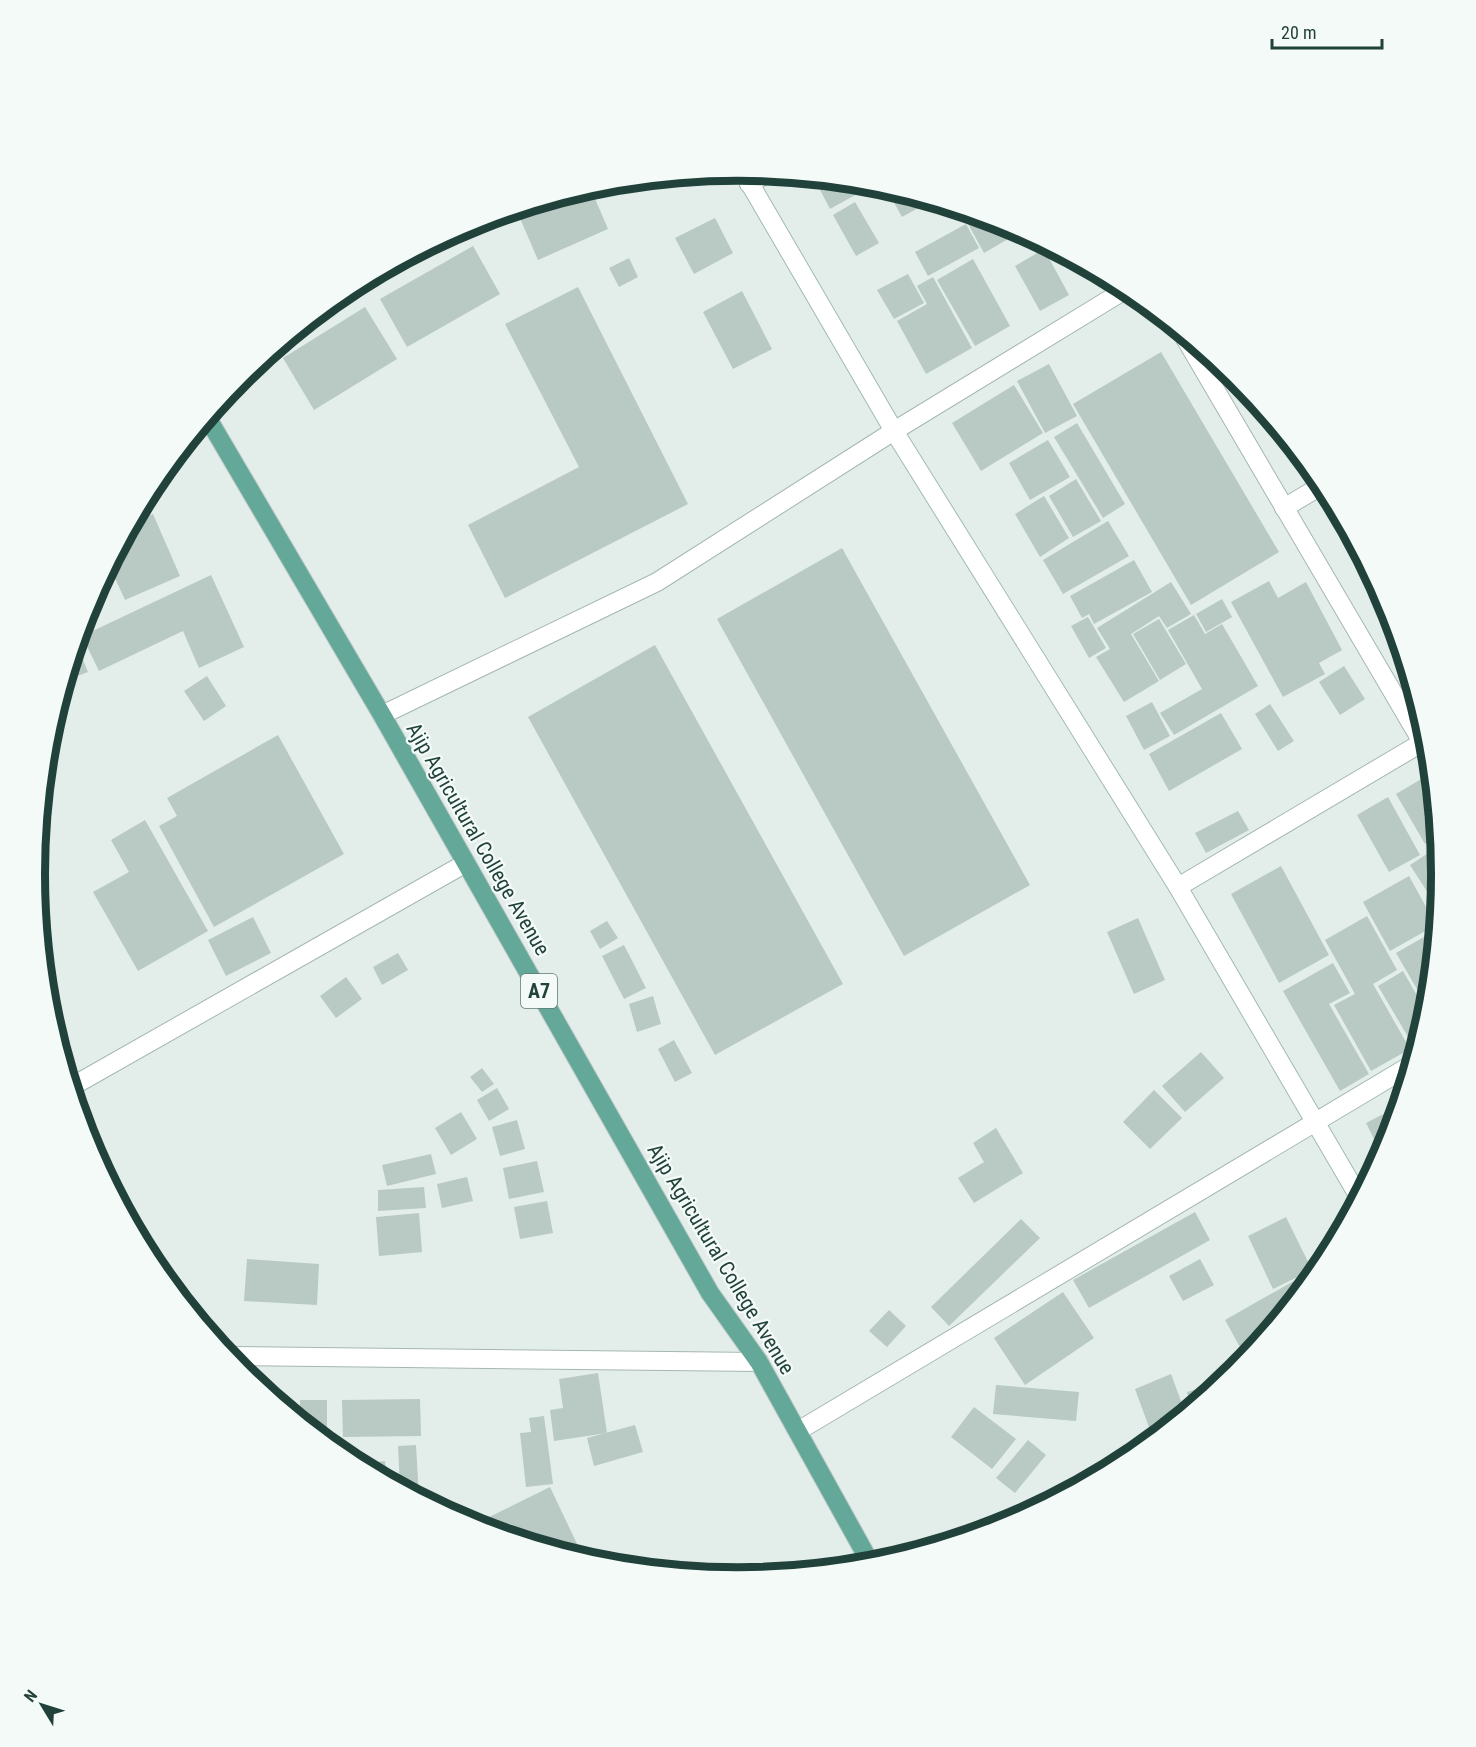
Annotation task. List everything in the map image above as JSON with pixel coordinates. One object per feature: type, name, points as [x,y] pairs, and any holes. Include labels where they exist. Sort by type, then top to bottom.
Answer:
[{"type":"main road","name":"Ajip Agricultural College Avenue","points":[[211,424],[382,715],[710,1293],[759,1362],[866,1554]]},
{"type":"street","points":[[748,181],[894,431],[1178,887],[1355,1190]]},
{"type":"street","points":[[382,715],[657,582],[894,431],[1118,294]]},
{"type":"street","points":[[1191,349],[1414,723]]},
{"type":"street","points":[[1284,508],[1315,489]]},
{"type":"street","points":[[1178,887],[1419,745]]},
{"type":"street","points":[[78,1082],[466,863]]},
{"type":"street","points":[[798,1431],[1402,1071]]},
{"type":"street","points":[[241,1356],[759,1362]]},
{"type":"building","points":[[818,185],[861,192],[830,209]]},
{"type":"building","points":[[594,196],[608,229],[538,260],[519,216]]},
{"type":"building","points":[[892,198],[923,206],[902,217]]},
{"type":"building","points":[[855,202],[879,243],[856,256],[833,215]]},
{"type":"building","points":[[715,218],[733,253],[694,274],[675,238]]},
{"type":"building","points":[[973,221],[1012,237],[984,253],[968,224]]},
{"type":"building","points":[[966,224],[979,248],[928,276],[915,252]]},
{"type":"building","points":[[473,246],[500,294],[407,347],[380,299]]},
{"type":"building","points":[[1042,250],[1045,252],[1069,295],[1040,311],[1015,266]]},
{"type":"building","points":[[629,258],[638,277],[619,287],[609,268]]},
{"type":"building","points":[[973,259],[1010,326],[975,346],[937,280]]},
{"type":"building","points":[[908,274],[924,303],[894,319],[877,290]]},
{"type":"building","points":[[933,277],[972,348],[926,374],[897,321],[927,304],[917,286]]},
{"type":"building","points":[[578,287],[688,504],[505,598],[468,525],[579,467],[505,324]]},
{"type":"building","points":[[742,291],[772,349],[733,369],[703,312]]},
{"type":"building","points":[[365,307],[397,359],[314,410],[283,358]]},
{"type":"building","points":[[1161,352],[1279,552],[1191,605],[1073,404]]},
{"type":"building","points":[[1049,364],[1077,416],[1045,433],[1017,381]]},
{"type":"building","points":[[1014,385],[1043,433],[981,471],[952,423]]},
{"type":"building","points":[[1077,423],[1125,504],[1103,518],[1054,437]]},
{"type":"building","points":[[1048,440],[1070,477],[1030,500],[1009,463]]},
{"type":"building","points":[[1076,479],[1101,521],[1073,537],[1049,496]]},
{"type":"building","points":[[1044,496],[1069,538],[1040,557],[1015,514]]},
{"type":"building","points":[[153,514],[180,576],[125,600],[113,574],[143,518]]},
{"type":"building","points":[[1108,521],[1129,556],[1063,594],[1043,560]]},
{"type":"building","points":[[842,548],[1030,885],[904,956],[717,619]]},
{"type":"building","points":[[1134,560],[1152,592],[1094,624],[1089,614],[1082,618],[1070,596]]},
{"type":"building","points":[[211,575],[244,647],[199,668],[183,631],[99,671],[85,643],[89,633]]},
{"type":"building","points":[[1269,581],[1278,598],[1306,582],[1342,650],[1319,663],[1325,674],[1283,697],[1231,602]]},
{"type":"building","points":[[1171,582],[1191,614],[1167,628],[1159,616],[1131,634],[1159,681],[1124,702],[1096,657],[1110,649],[1097,628]]},
{"type":"building","points":[[1222,599],[1232,617],[1206,632],[1196,614]]},
{"type":"building","points":[[1194,615],[1205,634],[1222,624],[1258,686],[1174,735],[1160,713],[1202,689],[1168,630]]},
{"type":"building","points":[[1088,617],[1106,648],[1089,658],[1071,626]]},
{"type":"building","points":[[1159,619],[1186,664],[1160,680],[1133,634]]},
{"type":"building","points":[[655,645],[843,984],[715,1055],[528,717]]},
{"type":"building","points":[[81,655],[88,672],[74,677]]},
{"type":"building","points":[[1344,666],[1365,699],[1340,715],[1319,682]]},
{"type":"building","points":[[207,676],[226,706],[204,721],[184,691]]},
{"type":"building","points":[[1152,702],[1170,736],[1144,750],[1126,716]]},
{"type":"building","points":[[1270,704],[1294,741],[1278,751],[1255,714]]},
{"type":"building","points":[[1221,713],[1242,749],[1169,791],[1149,754]]},
{"type":"building","points":[[278,735],[344,854],[214,927],[159,826],[177,816],[167,798]]},
{"type":"building","points":[[1424,777],[1430,841],[1425,844],[1396,794]]},
{"type":"building","points":[[1388,797],[1420,855],[1389,872],[1357,815]]},
{"type":"building","points":[[1238,811],[1249,830],[1206,853],[1195,833]]},
{"type":"building","points":[[145,820],[208,931],[138,971],[93,892],[129,872],[111,840]]},
{"type":"building","points":[[1431,852],[1431,891],[1428,893],[1410,865]]},
{"type":"building","points":[[1281,866],[1329,955],[1279,983],[1231,894]]},
{"type":"building","points":[[1409,876],[1430,914],[1429,929],[1390,951],[1363,902]]},
{"type":"building","points":[[1367,916],[1397,970],[1373,984],[1409,1047],[1408,1050],[1371,1071],[1334,1005],[1355,994],[1325,940]]},
{"type":"building","points":[[253,917],[271,953],[226,976],[208,940]]},
{"type":"building","points":[[1138,918],[1165,980],[1134,994],[1107,932]]},
{"type":"building","points":[[607,921],[618,938],[600,949],[590,931]]},
{"type":"building","points":[[1428,934],[1420,995],[1396,953]]},
{"type":"building","points":[[624,945],[646,988],[624,999],[602,956]]},
{"type":"building","points":[[398,953],[408,970],[382,985],[373,967]]},
{"type":"building","points":[[1333,963],[1350,993],[1329,1004],[1369,1074],[1340,1091],[1283,991]]},
{"type":"building","points":[[1403,971],[1419,1000],[1410,1040],[1378,986]]},
{"type":"building","points":[[346,977],[362,999],[336,1018],[320,996]]},
{"type":"building","points":[[653,996],[661,1024],[637,1032],[629,1004]]},
{"type":"building","points":[[674,1040],[692,1073],[675,1082],[658,1049]]},
{"type":"building","points":[[1201,1052],[1224,1078],[1185,1112],[1162,1086]]},
{"type":"building","points":[[482,1068],[494,1084],[482,1092],[470,1077]]},
{"type":"building","points":[[497,1088],[509,1109],[489,1121],[477,1100]]},
{"type":"building","points":[[1154,1090],[1182,1118],[1150,1149],[1123,1122]]},
{"type":"building","points":[[461,1112],[477,1139],[451,1155],[435,1128]]},
{"type":"building","points":[[1388,1112],[1376,1143],[1366,1123]]},
{"type":"building","points":[[517,1120],[525,1149],[500,1156],[492,1127]]},
{"type":"building","points":[[996,1128],[1023,1173],[974,1203],[958,1178],[984,1162],[973,1143]]},
{"type":"building","points":[[431,1154],[436,1174],[387,1186],[382,1165]]},
{"type":"building","points":[[537,1161],[544,1192],[509,1199],[503,1168]]},
{"type":"building","points":[[467,1177],[473,1201],[442,1208],[437,1184]]},
{"type":"building","points":[[424,1187],[426,1208],[378,1211],[378,1190]]},
{"type":"building","points":[[547,1201],[553,1233],[520,1239],[514,1207]]},
{"type":"building","points":[[1195,1212],[1210,1240],[1089,1308],[1073,1280]]},
{"type":"building","points":[[419,1213],[422,1252],[379,1256],[376,1217]]},
{"type":"building","points":[[1286,1217],[1310,1265],[1303,1274],[1273,1289],[1248,1236]]},
{"type":"building","points":[[1021,1219],[1040,1238],[949,1326],[931,1307]]},
{"type":"building","points":[[247,1259],[319,1264],[317,1305],[244,1301]]},
{"type":"building","points":[[1200,1259],[1214,1285],[1183,1301],[1169,1276]]},
{"type":"building","points":[[1301,1277],[1241,1349],[1225,1320]]},
{"type":"building","points":[[1063,1292],[1094,1338],[1025,1385],[994,1338]]},
{"type":"building","points":[[889,1310],[906,1326],[887,1347],[869,1331]]},
{"type":"building","points":[[598,1373],[607,1433],[554,1441],[550,1410],[563,1408],[559,1379]]},
{"type":"building","points":[[1171,1374],[1182,1405],[1150,1430],[1135,1389]]},
{"type":"building","points":[[996,1385],[1079,1392],[1076,1421],[993,1414]]},
{"type":"building","points":[[1203,1387],[1189,1400],[1187,1392]]},
{"type":"building","points":[[420,1399],[421,1436],[343,1437],[342,1400]]},
{"type":"building","points":[[300,1400],[327,1400],[327,1431],[316,1423],[300,1410]]},
{"type":"building","points":[[974,1407],[1016,1439],[992,1469],[951,1437]]},
{"type":"building","points":[[544,1416],[553,1484],[526,1487],[520,1433],[531,1432],[529,1418]]},
{"type":"building","points":[[635,1425],[643,1452],[594,1466],[587,1438]]},
{"type":"building","points":[[1028,1440],[1046,1455],[1015,1493],[996,1478]]},
{"type":"building","points":[[416,1445],[419,1488],[400,1479],[398,1446]]},
{"type":"building","points":[[385,1461],[386,1471],[373,1462]]},
{"type":"building","points":[[550,1487],[578,1546],[559,1543],[486,1519]]}]
